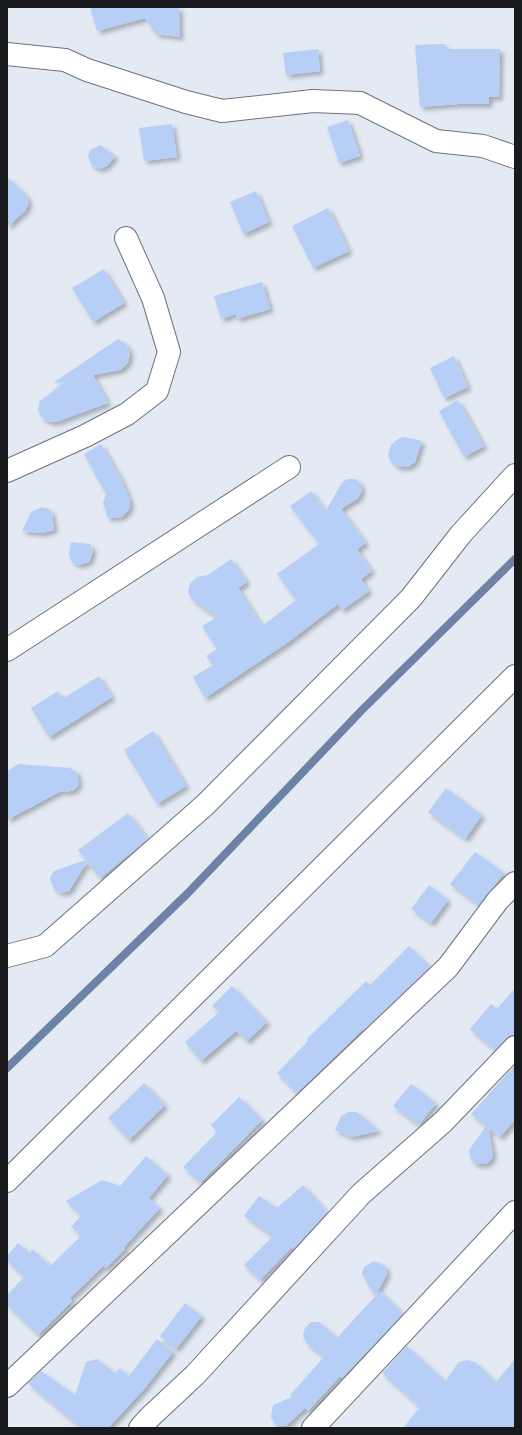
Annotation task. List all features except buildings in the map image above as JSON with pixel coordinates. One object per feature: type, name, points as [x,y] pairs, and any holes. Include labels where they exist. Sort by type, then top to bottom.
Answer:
[{"type":"street","points":[[7,54],[65,60],[95,73],[186,102],[222,110],[313,102],[360,103],[436,141],[483,146],[515,157]]},
{"type":"street","points":[[7,471],[85,436],[127,414],[157,391],[169,352],[153,298],[126,238]]},
{"type":"street","points":[[7,650],[289,467]]},
{"type":"street","points":[[7,956],[45,946],[205,805],[411,598],[461,534],[515,475]]},
{"type":"street","points":[[7,1181],[515,676]]},
{"type":"street","points":[[7,1386],[448,967],[498,900],[515,883]]},
{"type":"street","points":[[140,1428],[148,1418],[195,1375],[361,1194],[443,1122],[515,1047]]},
{"type":"street","points":[[313,1428],[515,1212]]},
{"type":"waterway","points":[[7,1068],[188,893],[361,711],[515,559]]}]
